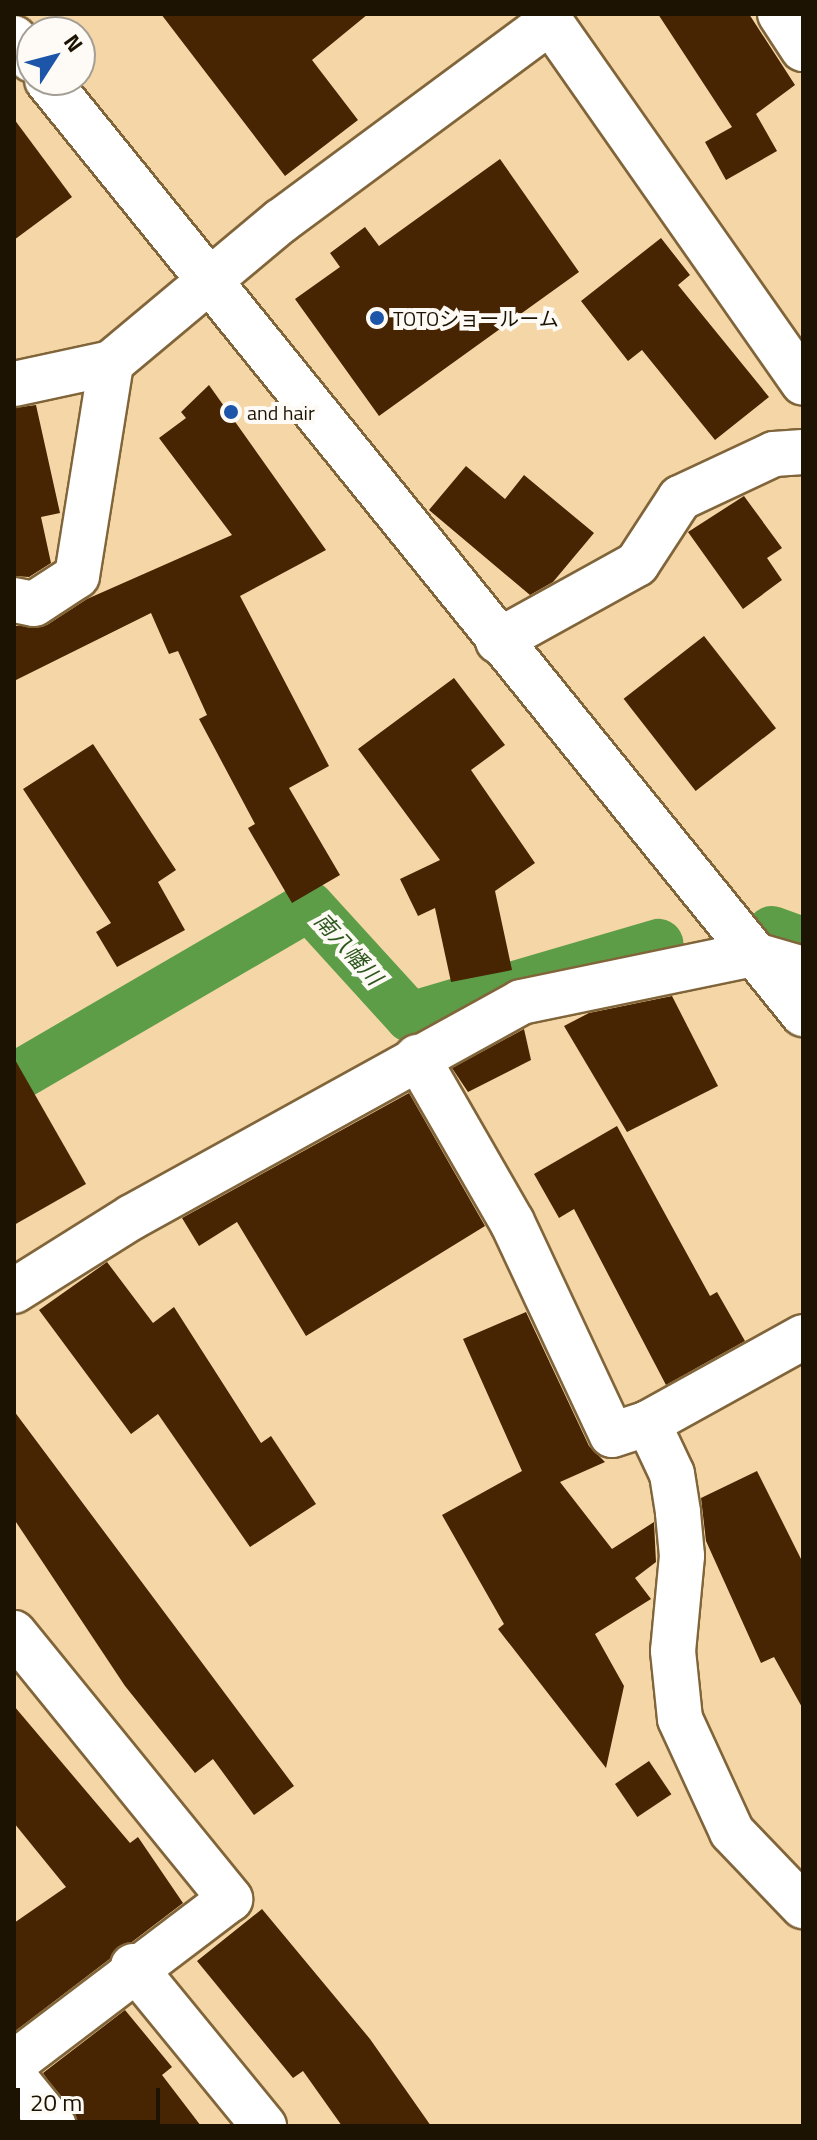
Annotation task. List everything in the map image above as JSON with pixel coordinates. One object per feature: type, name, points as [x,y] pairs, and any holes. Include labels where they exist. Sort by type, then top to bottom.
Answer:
[{"type":"street","points":[[780,14],[803,49]]},
{"type":"street","points":[[14,384],[111,363],[210,287],[281,221],[547,18],[803,383]]},
{"type":"street","points":[[60,96],[210,287],[803,1014]]},
{"type":"street","points":[[14,600],[34,604],[77,576],[111,363]]},
{"type":"street","points":[[498,641],[637,564],[680,498],[774,454],[803,452]]},
{"type":"street","points":[[14,1291],[417,1057],[521,1002],[752,954],[803,969]]},
{"type":"street","points":[[417,1057],[512,1222],[612,1435],[648,1423],[803,1337]]},
{"type":"street","points":[[648,1423],[672,1474],[678,1513],[682,1556],[673,1651],[680,1719],[732,1832],[803,1906]]},
{"type":"street","points":[[14,1633],[230,1899],[133,1966],[14,2063]]},
{"type":"street","points":[[133,1966],[264,2126]]},
{"type":"street","points":[[14,2077],[54,2126]]},
{"type":"building","points":[[161,14],[368,14],[312,60],[358,120],[285,176]]},
{"type":"building","points":[[658,14],[749,14],[795,85],[756,114],[777,151],[726,180],[705,142],[732,127]]},
{"type":"building","points":[[14,119],[72,197],[14,240]]},
{"type":"building","points":[[500,159],[579,272],[379,416],[295,299],[340,267],[330,253],[365,227],[379,246]]},
{"type":"building","points":[[661,238],[690,275],[678,285],[769,397],[715,440],[642,350],[628,361],[581,301]]},
{"type":"building","points":[[209,385],[326,550],[240,596],[329,766],[289,788],[340,875],[292,903],[248,828],[255,824],[199,719],[207,715],[178,651],[169,654],[151,613],[14,681],[14,626],[47,625],[87,599],[232,535],[159,438],[186,418],[181,412]]},
{"type":"building","points":[[36,405],[60,513],[41,517],[51,563],[29,577],[14,576],[14,408]]},
{"type":"building","points":[[466,466],[505,499],[524,475],[594,533],[553,582],[530,595],[429,510]]},
{"type":"building","points":[[744,496],[782,548],[767,558],[782,580],[743,609],[688,532]]},
{"type":"building","points":[[704,636],[776,728],[696,791],[624,699]]},
{"type":"building","points":[[454,678],[505,745],[471,770],[535,863],[495,891],[512,970],[451,982],[435,908],[418,916],[400,879],[440,860],[358,749]]},
{"type":"building","points":[[93,744],[176,870],[158,882],[185,930],[117,967],[96,932],[111,923],[23,789]]},
{"type":"building","points":[[672,996],[718,1086],[627,1132],[564,1026],[589,1013]]},
{"type":"building","points":[[524,1029],[531,1060],[468,1092],[452,1068]]},
{"type":"building","points":[[14,1058],[86,1184],[14,1225]]},
{"type":"building","points":[[409,1093],[485,1226],[306,1336],[237,1222],[199,1246],[182,1218]]},
{"type":"building","points":[[617,1126],[710,1296],[717,1292],[745,1341],[666,1385],[574,1209],[559,1218],[534,1174]]},
{"type":"building","points":[[107,1262],[153,1323],[174,1307],[261,1443],[271,1436],[316,1504],[250,1547],[158,1414],[131,1434],[39,1310]]},
{"type":"building","points":[[526,1312],[589,1446],[605,1462],[560,1482],[612,1549],[654,1522],[656,1562],[635,1578],[651,1599],[595,1634],[624,1686],[606,1768],[498,1629],[504,1624],[442,1515],[522,1471],[463,1339]]},
{"type":"building","points":[[14,1411],[294,1786],[254,1815],[213,1759],[195,1773],[125,1686],[14,1519]]},
{"type":"building","points":[[757,1471],[803,1563],[803,1709],[774,1657],[761,1663],[706,1541],[701,1498]]},
{"type":"building","points":[[14,1706],[130,1843],[138,1837],[183,1903],[14,2032],[14,1923],[66,1887],[14,1823]]},
{"type":"building","points":[[649,1761],[671,1794],[637,1817],[615,1784]]},
{"type":"building","points":[[262,1909],[370,2039],[431,2126],[342,2126],[303,2071],[293,2078],[197,1961]]},
{"type":"building","points":[[125,2010],[172,2067],[162,2075],[201,2126],[78,2126],[43,2073]]},
{"type":"waterway","name":"南八幡川","points":[[14,1078],[309,906],[410,1017],[658,944]]},
{"type":"waterway","name":"南八幡川","points":[[772,931],[803,942]]},
{"type":"place","name":"TOTOショールーム","points":[[377,318]]},
{"type":"place","name":"and hair","points":[[231,412]]}]
